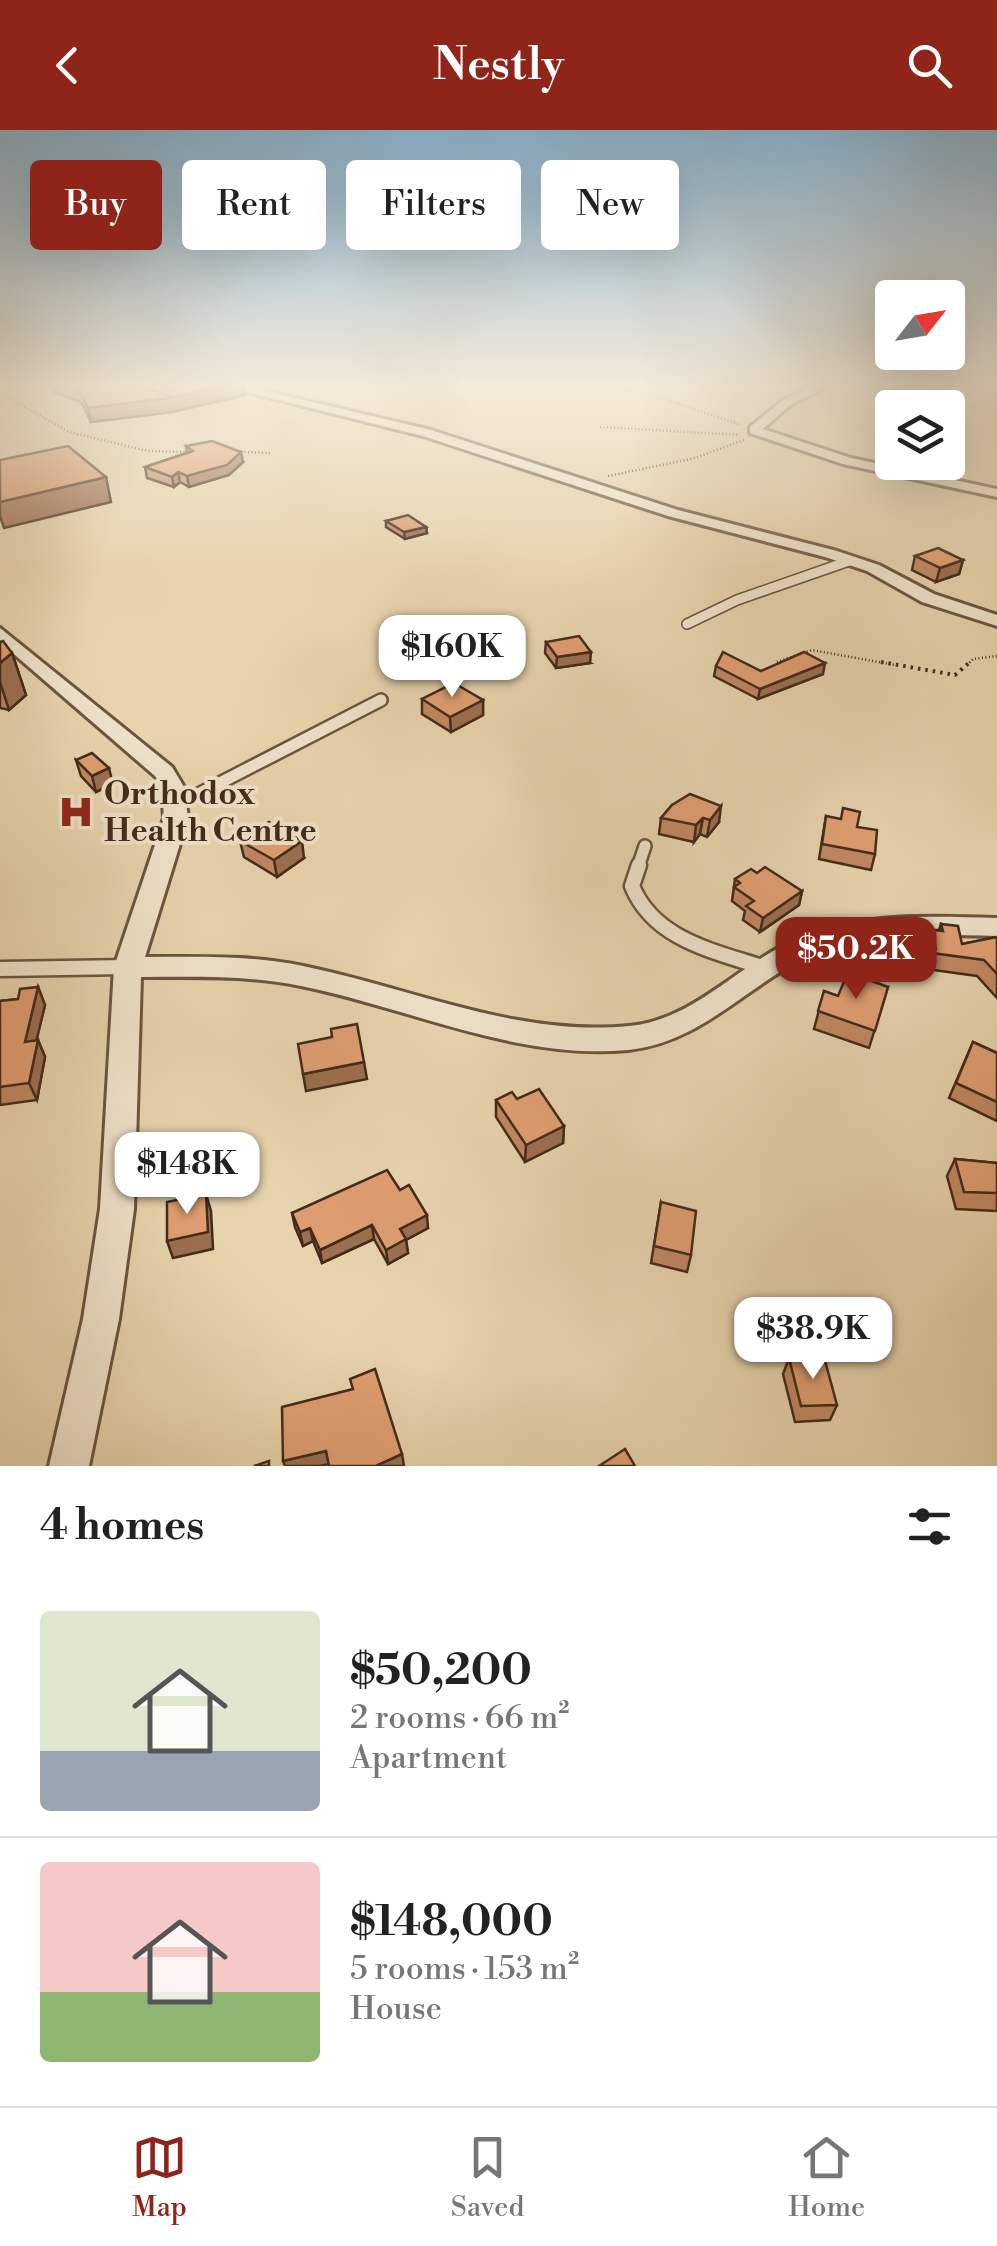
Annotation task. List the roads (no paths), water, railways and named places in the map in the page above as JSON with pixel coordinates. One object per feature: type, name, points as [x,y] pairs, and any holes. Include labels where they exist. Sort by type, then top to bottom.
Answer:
[{"type":"street","points":[[472,447],[673,513],[873,568],[914,593],[997,622]]},
{"type":"street","points":[[817,447],[875,461]]},
{"type":"street","points":[[948,480],[997,493]]},
{"type":"street","points":[[0,633],[164,772],[177,805],[160,874],[128,967],[116,1209],[102,1320],[69,1466]]},
{"type":"street","points":[[128,967],[264,970],[304,976],[491,1029],[614,1038],[673,1028],[765,968],[834,937],[912,926],[997,927]]},
{"type":"lane","points":[[687,624],[737,600],[849,561]]},
{"type":"lane","points":[[177,805],[381,700]]},
{"type":"lane","points":[[645,846],[632,886],[645,911],[688,941],[765,968]]},
{"type":"lane","points":[[0,969],[128,967]]},
{"type":"place","name":"Orthodox Health Centre","points":[[76,812]]}]
